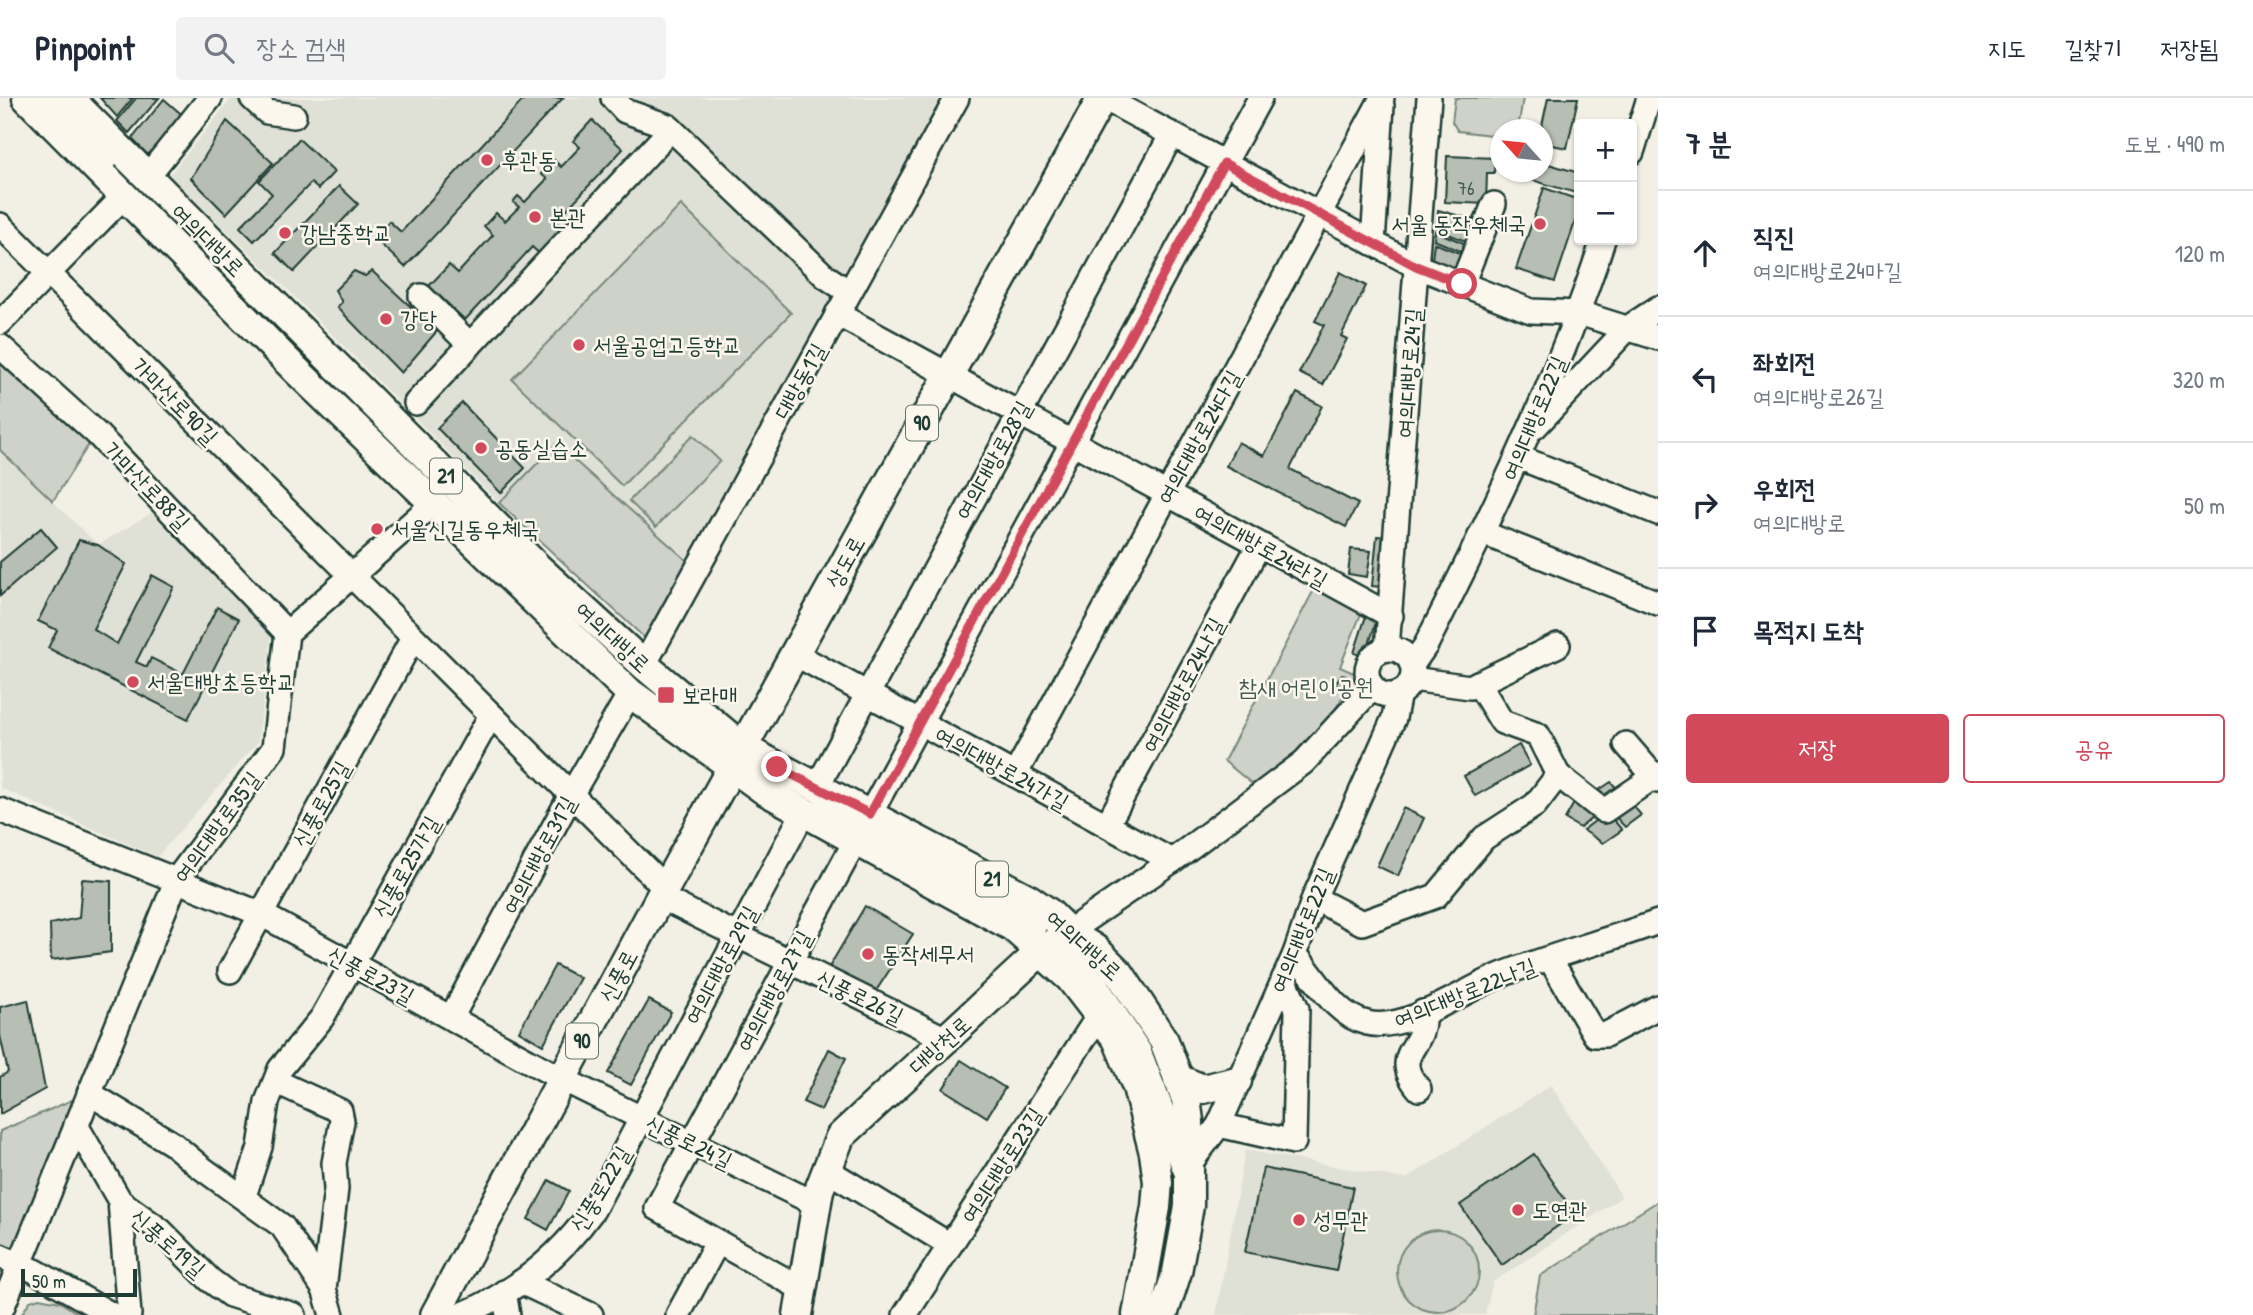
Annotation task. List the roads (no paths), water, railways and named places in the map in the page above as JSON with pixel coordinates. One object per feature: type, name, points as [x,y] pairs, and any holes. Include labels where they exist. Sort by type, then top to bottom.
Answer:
[{"type":"main road","name":"여의대방로","points":[[27,98],[144,188],[737,758],[803,813],[1013,927],[1070,978],[1117,1039],[1137,1087],[1154,1153],[1158,1182],[1156,1207],[1137,1315]]},
{"type":"main road","name":"여의대방로","points":[[69,98],[144,188],[433,504],[630,693],[737,758],[817,787],[1029,900],[1049,913],[1068,932],[1095,949],[1120,974],[1164,1041],[1186,1099],[1189,1206],[1177,1272],[1163,1315]]},
{"type":"main road","name":"상도로","points":[[737,758],[1103,98]]},
{"type":"main road","name":"신풍로","points":[[435,1315],[737,758]]},
{"type":"main road","name":"대방천로","points":[[800,1302],[816,1204],[840,1137],[948,1040],[1041,951],[1068,932]]},
{"type":"main road","points":[[1178,1079],[1203,1089],[1237,1081]]},
{"type":"street","points":[[48,98],[144,188]]},
{"type":"street","points":[[0,323],[47,274],[144,188],[210,98]]},
{"type":"street","points":[[252,98],[267,112],[295,116]]},
{"type":"street","points":[[612,98],[625,111],[671,129],[825,276],[849,292]]},
{"type":"street","name":"대방동1길","points":[[643,665],[957,98]]},
{"type":"street","points":[[1103,98],[1416,266],[1531,311],[1579,313],[1658,338]]},
{"type":"street","points":[[870,814],[1260,98]]},
{"type":"street","name":"여의대방로24다길","points":[[1015,775],[1382,98]]},
{"type":"street","name":"여의대방로24다길","points":[[1373,243],[1382,98]]},
{"type":"street","name":"여의대방로24길","points":[[1387,649],[1429,98]]},
{"type":"street","points":[[1637,136],[1649,98]]},
{"type":"street","points":[[416,403],[671,129]]},
{"type":"street","name":"여의대방로28길","points":[[817,787],[1171,134]]},
{"type":"street","points":[[1462,284],[1494,204]]},
{"type":"street","name":"가마산로90길","points":[[0,225],[351,576]]},
{"type":"street","name":"여의대방로22길","points":[[1190,1171],[1219,1125],[1295,954],[1314,898],[1394,718],[1408,679],[1483,533],[1528,435],[1579,313],[1601,245]]},
{"type":"street","points":[[421,296],[470,345]]},
{"type":"street","points":[[1528,435],[1628,328],[1658,308]]},
{"type":"street","points":[[837,314],[948,376]]},
{"type":"street","name":"가마산로88길","points":[[0,346],[97,433],[287,634]]},
{"type":"street","name":"여의대방로24라길","points":[[948,376],[1391,616]]},
{"type":"street","points":[[1518,457],[1658,513]]},
{"type":"street","points":[[287,634],[433,504]]},
{"type":"street","points":[[1483,533],[1658,603]]},
{"type":"street","name":"여의대방로24나길","points":[[1107,825],[1259,545]]},
{"type":"street","points":[[351,576],[571,795],[662,893]]},
{"type":"street","name":"여의대방로35길","points":[[0,1313],[22,1265],[177,879],[274,748],[287,634]]},
{"type":"street","name":"신풍로25길","points":[[230,971],[413,638]]},
{"type":"street","points":[[1408,679],[1404,654],[1387,649],[1378,651],[1369,662],[1366,673],[1373,687],[1383,694],[1408,679],[1461,688],[1478,683],[1558,645]]},
{"type":"street","name":"여의대방로24가길","points":[[794,654],[1172,861]]},
{"type":"street","points":[[1478,683],[1502,722],[1538,735],[1558,775],[1604,811],[1657,777],[1626,744]]},
{"type":"street","points":[[1190,1171],[1139,1051],[1075,952],[1068,932],[1172,861],[1304,762],[1373,687]]},
{"type":"street","name":"여의대방로31길","points":[[451,1018],[571,795],[630,693]]},
{"type":"street","name":"신풍로25가길","points":[[244,1196],[260,1147],[267,1102],[280,1069],[322,1018],[491,715]]},
{"type":"street","points":[[737,758],[999,902],[1038,932],[1041,951]]},
{"type":"street","points":[[1314,898],[1362,923],[1436,896],[1483,838],[1535,806],[1558,775]]},
{"type":"street","name":"신풍로23길","points":[[0,810],[261,915],[562,1079]]},
{"type":"street","name":"여의대방로29길","points":[[641,1118],[803,813]]},
{"type":"street","name":"여의대방로27길","points":[[692,1143],[856,840]]},
{"type":"street","name":"신풍로26길","points":[[662,893],[736,935],[948,1040]]},
{"type":"street","name":"여의대방로22나길","points":[[1295,954],[1333,1002],[1365,1023],[1384,1025],[1423,1012],[1500,976],[1658,922]]},
{"type":"street","points":[[1550,959],[1595,1035],[1605,1035],[1658,1007]]},
{"type":"street","points":[[1219,1125],[1294,1142],[1297,1009],[1284,978]]},
{"type":"street","points":[[1419,1089],[1406,1073],[1405,1065],[1422,1033],[1423,1012]]},
{"type":"street","name":"여의대방로23길","points":[[905,1315],[1099,1015]]},
{"type":"street","name":"신풍로24길","points":[[562,1079],[816,1204]]},
{"type":"street","points":[[277,1082],[340,1111],[334,1163],[336,1189],[324,1289]]},
{"type":"street","points":[[89,1093],[173,1143],[199,1166],[282,1226],[324,1289],[332,1315]]},
{"type":"street","name":"신풍로22길","points":[[461,1315],[512,1287],[560,1251],[593,1210],[641,1118]]},
{"type":"street","points":[[76,1125],[120,1201],[129,1315]]},
{"type":"street","name":"대방천로","points":[[692,1143],[657,1208],[717,1243],[800,1302]]},
{"type":"street","points":[[827,1170],[950,1245]]},
{"type":"street","name":"신풍로19길","points":[[120,1201],[160,1230],[210,1280],[230,1295],[294,1315]]},
{"type":"street","points":[[678,1315],[717,1243]]},
{"type":"street","points":[[0,1256],[22,1265],[112,1315]]},
{"type":"street","points":[[508,1315],[512,1287],[591,1315]]},
{"type":"place","name":"후관동","points":[[487,160]]},
{"type":"place","name":"본관","points":[[535,217]]},
{"type":"place","name":"서울 동작우체국","points":[[1540,224]]},
{"type":"place","name":"강남중학교","points":[[285,233]]},
{"type":"place","name":"강당","points":[[386,319]]},
{"type":"place","name":"서울공업고등학교","points":[[579,345]]},
{"type":"place","name":"공동실습소","points":[[481,448]]},
{"type":"place","name":"서울신길동우체국","points":[[377,529]]},
{"type":"place","name":"서울대방초등학교","points":[[133,682]]},
{"type":"place","name":"보라매","points":[[666,695]]},
{"type":"place","name":"동작세무서","points":[[868,954]]},
{"type":"place","name":"도연관","points":[[1518,1210]]},
{"type":"place","name":"성무관","points":[[1299,1220]]},
{"type":"park label","name":"참새 어린이공원","points":[[1306,687]]}]
